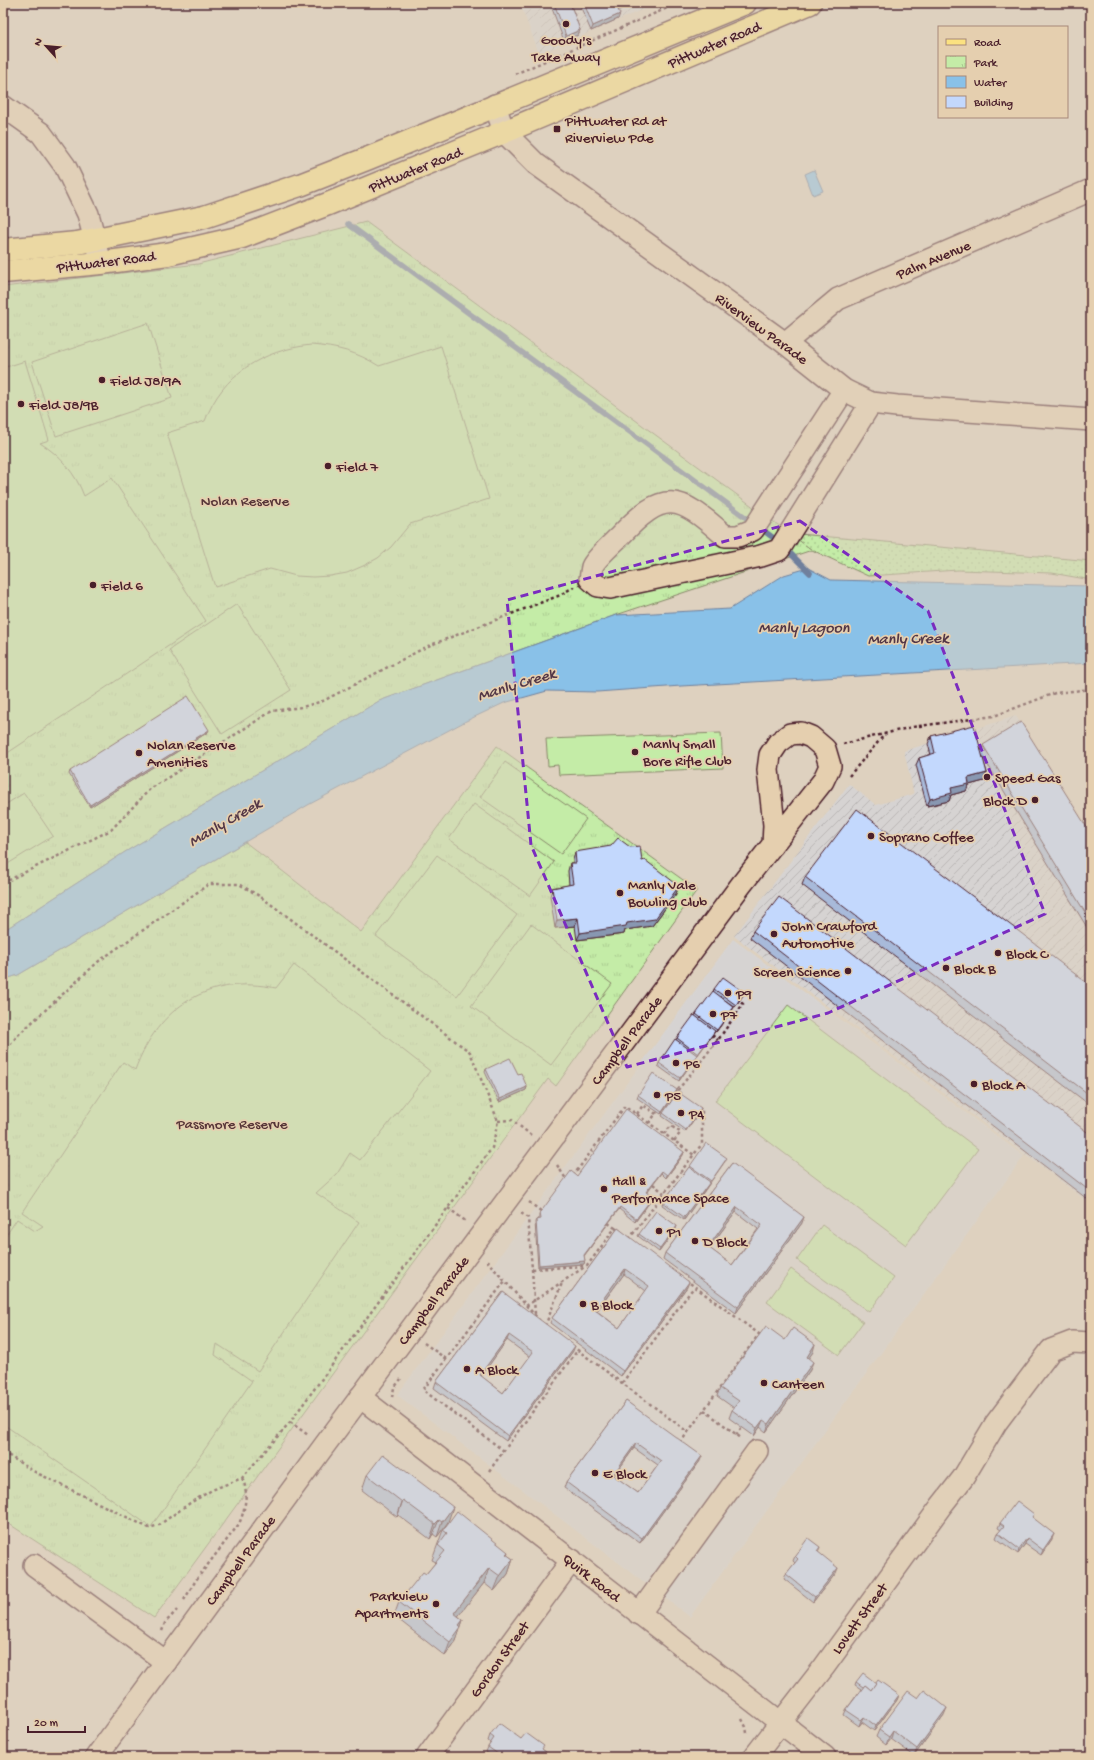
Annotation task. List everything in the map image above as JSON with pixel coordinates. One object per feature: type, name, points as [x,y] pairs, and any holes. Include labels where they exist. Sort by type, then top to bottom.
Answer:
[{"type":"main road","name":"Pittwater Road","points":[[3,250],[96,240],[204,217],[300,184],[369,158],[496,105],[642,47],[745,3]]},
{"type":"main road","name":"Pittwater Road","points":[[3,272],[101,263],[168,254],[242,237],[328,204],[504,132],[810,3]]},
{"type":"street","name":"Riverview Parade","points":[[496,105],[504,132],[536,164],[785,343],[844,390],[871,403],[1091,420]]},
{"type":"street","points":[[3,106],[41,133],[65,166],[88,214],[101,263]]},
{"type":"street","name":"Palm Avenue","points":[[785,343],[838,299],[1091,190]]},
{"type":"street","points":[[844,390],[757,524],[738,536],[725,536],[702,515],[686,506],[670,502],[651,507],[636,519],[592,566],[590,579],[598,586],[610,588],[761,556],[783,544],[871,403]]},
{"type":"street","points":[[773,845],[774,825],[768,770],[770,755],[778,743],[790,734],[802,734],[811,737],[825,749]]},
{"type":"street","name":"Campbell Parade","points":[[96,1757],[360,1397],[773,845],[823,781],[830,766],[825,749]]},
{"type":"street","name":"Lovett Street","points":[[754,1757],[824,1667],[963,1478],[996,1423],[1051,1350],[1072,1342],[1091,1343]]},
{"type":"street","name":"Quirk Road","points":[[360,1397],[825,1757]]},
{"type":"street","points":[[639,1614],[757,1451]]},
{"type":"street","name":"Gordon Street","points":[[427,1757],[572,1560]]},
{"type":"street","points":[[34,1565],[166,1662]]},
{"type":"path","points":[[509,76],[679,3]]},
{"type":"path","points":[[3,883],[111,830],[150,789],[272,711],[302,707],[323,701],[428,646],[558,596],[590,579]]},
{"type":"path","points":[[825,749],[912,727],[994,716],[1055,693],[1091,689]]},
{"type":"path","points":[[3,1054],[17,1036],[99,961],[209,884],[239,884],[261,897],[470,1052],[498,1121],[492,1148],[290,1422],[242,1478],[206,1493],[159,1525],[149,1528],[138,1524],[33,1471],[3,1452]]},
{"type":"path","points":[[683,1096],[677,1092],[736,1015],[743,1004],[738,1001]]},
{"type":"path","points":[[731,1011],[736,1015]]},
{"type":"path","points":[[712,1036],[718,1040]]},
{"type":"path","points":[[694,1061],[698,1064]]},
{"type":"path","points":[[637,1114],[643,1105],[656,1113],[649,1123]]},
{"type":"path","points":[[629,1239],[702,1144],[702,1110],[696,1105]]},
{"type":"path","points":[[573,1177],[625,1106],[694,1155]]},
{"type":"path","points":[[498,1121],[512,1120],[547,1147]]},
{"type":"path","points":[[664,1134],[671,1126],[681,1131],[674,1141]]},
{"type":"path","points":[[688,1162],[691,1165]]},
{"type":"path","points":[[653,1184],[664,1193]]},
{"type":"path","points":[[660,1197],[665,1201]]},
{"type":"path","points":[[506,1202],[528,1218],[535,1315]]},
{"type":"path","points":[[448,1208],[483,1234]]},
{"type":"path","points":[[608,1224],[635,1243]]},
{"type":"path","points":[[526,1306],[587,1266],[615,1228]]},
{"type":"path","points":[[636,1229],[641,1233]]},
{"type":"path","points":[[491,1256],[488,1262],[550,1331]]},
{"type":"path","points":[[532,1269],[587,1266]]},
{"type":"path","points":[[678,1446],[759,1334],[682,1278]]},
{"type":"path","points":[[504,1451],[423,1390],[505,1281]]},
{"type":"path","points":[[545,1327],[562,1282]]},
{"type":"path","points":[[622,1383],[694,1287]]},
{"type":"path","points":[[409,1332],[446,1359]]},
{"type":"path","points":[[567,1343],[688,1432]]},
{"type":"path","points":[[421,1350],[425,1344]]},
{"type":"path","points":[[482,1468],[488,1472],[577,1351]]},
{"type":"path","points":[[394,1402],[392,1395],[403,1376]]},
{"type":"path","points":[[704,1410],[757,1451]]},
{"type":"path","points":[[736,1435],[742,1427]]},
{"type":"highlighted area","points":[[800,521],[928,611],[1045,914],[828,1013],[627,1067],[531,845],[507,600]]},
{"type":"shaded area","points":[[520,3],[658,3],[539,54]]},
{"type":"shaded area","points":[[1016,716],[1091,838],[1091,1204],[734,936],[849,784],[876,805],[914,794],[904,751]]},
{"type":"shaded area","points":[[733,939],[1024,1156],[690,1617],[397,1395]]},
{"type":"green space","name":"Nolan Reserve","points":[[366,222],[812,550],[616,615],[379,701],[125,852],[3,931],[3,287],[198,264]]},
{"type":"green space","name":"Field J8/9A","points":[[148,323],[172,398],[56,436],[32,362]]},
{"type":"green space","name":"Field 7","points":[[311,345],[330,347],[346,351],[363,357],[379,366],[441,346],[489,499],[410,524],[391,547],[378,558],[347,573],[313,577],[296,576],[270,569],[215,587],[167,433],[205,421],[212,404],[222,390],[246,367],[277,352]]},
{"type":"green space","name":"Field 6","points":[[25,361],[49,440],[40,443],[61,459],[77,480],[84,496],[112,478],[206,621],[3,756],[3,368]]},
{"type":"green space","points":[[788,533],[1091,561],[1091,580],[1052,573],[958,570],[868,576],[812,550]]},
{"type":"green space","points":[[237,604],[291,690],[222,734],[169,650]]},
{"type":"green space","name":"Manly Small Bore Rifle Club","points":[[721,733],[723,768],[559,775],[558,765],[548,766],[546,739]]},
{"type":"green space","name":"Passmore Reserve","points":[[497,746],[697,890],[556,1086],[548,1079],[154,1618],[3,1520],[3,980],[18,975],[245,842],[361,932]]},
{"type":"green space","points":[[505,762],[586,819],[561,854],[480,797]]},
{"type":"green space","points":[[24,793],[53,836],[6,865],[3,860],[3,806]]},
{"type":"green space","points":[[474,804],[554,862],[530,896],[449,839]]},
{"type":"green space","points":[[437,855],[517,915],[457,996],[376,936]]},
{"type":"green space","points":[[531,924],[612,984],[551,1065],[471,1006]]},
{"type":"green space","points":[[294,965],[430,1071],[360,1160],[350,1153],[337,1174],[316,1193],[359,1222],[258,1371],[217,1344],[215,1355],[252,1381],[151,1527],[3,1424],[3,1240],[17,1219],[35,1231],[43,1226],[22,1212],[123,1062],[135,1070],[145,1048],[157,1029],[172,1013],[189,1000],[208,991],[229,986],[252,985],[276,988]]},
{"type":"green space","points":[[788,1005],[978,1149],[906,1245],[715,1101]]},
{"type":"green space","points":[[822,1225],[894,1278],[869,1312],[797,1260]]},
{"type":"green space","points":[[791,1269],[863,1322],[839,1355],[767,1302]]},
{"type":"water","points":[[814,170],[823,191],[813,195],[805,174]]},
{"type":"water","name":"Manly Lagoon","points":[[808,568],[831,580],[1091,586],[1091,663],[597,692],[547,691],[504,703],[466,721],[308,805],[18,975],[3,980],[3,931],[125,852],[379,701],[616,615],[730,609],[784,575]]},
{"type":"building","points":[[554,3],[570,3],[580,30],[566,36]]},
{"type":"building","points":[[584,3],[615,3],[620,14],[593,26]]},
{"type":"building","name":"Nolan Reserve Amenities","points":[[188,696],[209,730],[90,805],[70,771]]},
{"type":"building","name":"Block D","points":[[1021,722],[1091,834],[1091,922],[983,745]]},
{"type":"building","name":"Block D","points":[[974,725],[987,773],[968,778],[969,784],[951,788],[952,793],[930,799],[919,758],[935,753],[931,736]]},
{"type":"building","points":[[857,809],[1091,986],[1091,1096],[805,877]]},
{"type":"building","name":"Manly Vale Bowling Club","points":[[618,838],[630,847],[640,846],[642,861],[645,860],[679,886],[655,919],[627,923],[626,926],[580,933],[578,918],[557,920],[552,888],[573,884],[570,863],[576,863],[575,852],[611,846]]},
{"type":"building","name":"Block A","points":[[779,897],[1091,1135],[1091,1192],[753,931]]},
{"type":"building","name":"P9","points":[[723,977],[744,992],[736,1005],[714,989]]},
{"type":"building","name":"P7","points":[[713,991],[734,1007],[717,1030],[696,1014]]},
{"type":"building","name":"P6","points":[[694,1015],[715,1031],[698,1054],[677,1038]]},
{"type":"building","name":"P6","points":[[675,1039],[697,1055],[680,1078],[659,1063]]},
{"type":"building","points":[[510,1058],[518,1074],[521,1073],[527,1087],[500,1099],[486,1069]]},
{"type":"building","name":"P5","points":[[653,1073],[677,1090],[662,1112],[638,1095]]},
{"type":"building","name":"P4","points":[[678,1092],[701,1108],[686,1130],[663,1113]]},
{"type":"building","name":"Hall & Performance Space","points":[[626,1109],[684,1152],[667,1175],[662,1171],[646,1192],[653,1197],[636,1219],[620,1207],[584,1255],[585,1261],[539,1265],[536,1220],[541,1219],[540,1213],[571,1171],[577,1176]]},
{"type":"building","points":[[706,1143],[727,1158],[711,1181],[690,1166]]},
{"type":"building","name":"D Block","points":[[732,1163],[804,1217],[738,1307],[665,1253]],"holes":[[[737,1207],[762,1225],[732,1265],[708,1247]]]},
{"type":"building","points":[[689,1167],[710,1182],[684,1217],[663,1202]]},
{"type":"building","name":"P1","points":[[656,1211],[677,1226],[660,1249],[639,1234]]},
{"type":"building","name":"B Block","points":[[618,1228],[689,1282],[623,1371],[552,1318]],"holes":[[[625,1269],[649,1286],[619,1328],[595,1310]]]},
{"type":"building","name":"A Block","points":[[503,1292],[575,1346],[508,1436],[436,1382]],"holes":[[[509,1335],[533,1352],[503,1393],[480,1375]]]},
{"type":"building","name":"Canteen","points":[[766,1326],[785,1340],[793,1328],[815,1344],[807,1357],[813,1362],[769,1424],[763,1420],[757,1428],[732,1410],[739,1401],[720,1388]]},
{"type":"building","name":"E Block","points":[[626,1401],[702,1456],[642,1538],[566,1482]],"holes":[[[636,1443],[661,1461],[638,1493],[613,1475]]]},
{"type":"building","points":[[383,1454],[453,1507],[442,1522],[439,1520],[435,1524],[403,1500],[402,1502],[367,1475]]},
{"type":"building","points":[[1017,1501],[1034,1514],[1032,1517],[1054,1534],[1043,1550],[1027,1538],[1019,1549],[998,1533],[1004,1526],[1000,1523]]},
{"type":"building","name":"Parkview Apartments","points":[[457,1511],[508,1552],[506,1554],[513,1559],[500,1576],[489,1568],[454,1613],[463,1620],[459,1625],[461,1627],[450,1642],[399,1602],[423,1572],[426,1574],[445,1551],[438,1545],[447,1533],[443,1530]]},
{"type":"building","points":[[808,1538],[820,1547],[817,1551],[838,1568],[815,1597],[786,1574],[798,1559],[795,1556]]},
{"type":"building","points":[[863,1673],[876,1683],[871,1690],[865,1685],[863,1687],[856,1682]]},
{"type":"building","points":[[878,1680],[899,1695],[876,1726],[864,1717],[861,1720],[846,1710],[865,1685],[871,1690]]},
{"type":"building","points":[[924,1690],[947,1708],[917,1749],[893,1731],[889,1737],[879,1730],[908,1691],[918,1698]]},
{"type":"building","points":[[499,1723],[521,1739],[526,1733],[544,1746],[542,1749],[552,1757],[502,1757],[488,1747],[494,1738],[490,1735]]},
{"type":"waterway","points":[[348,224],[779,542]]},
{"type":"waterway","points":[[785,548],[810,573]]},
{"type":"place","name":"Goody's Take Away","points":[[566,24]]},
{"type":"place","name":"Pittwater Rd at Riverview Pde","points":[[557,129]]},
{"type":"place","name":"Field J8/9A","points":[[102,380]]},
{"type":"place","name":"Field J8/9B","points":[[21,404]]},
{"type":"place","name":"Field 7","points":[[328,466]]},
{"type":"place","name":"Field 6","points":[[93,585]]},
{"type":"place","name":"Manly Small Bore Rifle Club","points":[[635,752]]},
{"type":"place","name":"Nolan Reserve Amenities","points":[[139,753]]},
{"type":"place","name":"Speed Gas","points":[[987,777]]},
{"type":"place","name":"Block D","points":[[1035,800]]},
{"type":"place","name":"Soprano Coffee","points":[[871,836]]},
{"type":"place","name":"Manly Vale Bowling Club","points":[[620,893]]},
{"type":"place","name":"John Crawford Automotive","points":[[774,934]]},
{"type":"place","name":"Block C","points":[[998,953]]},
{"type":"place","name":"Block B","points":[[946,968]]},
{"type":"place","name":"Screen Science","points":[[848,971]]},
{"type":"place","name":"P9","points":[[728,993]]},
{"type":"place","name":"P7","points":[[713,1014]]},
{"type":"place","name":"P6","points":[[676,1063]]},
{"type":"place","name":"Block A","points":[[974,1084]]},
{"type":"place","name":"P5","points":[[657,1095]]},
{"type":"place","name":"P4","points":[[681,1113]]},
{"type":"place","name":"Hall & Performance Space","points":[[604,1189]]},
{"type":"place","name":"P1","points":[[659,1231]]},
{"type":"place","name":"D Block","points":[[695,1241]]},
{"type":"place","name":"B Block","points":[[583,1304]]},
{"type":"place","name":"A Block","points":[[467,1369]]},
{"type":"place","name":"Canteen","points":[[764,1383]]},
{"type":"place","name":"E Block","points":[[595,1473]]},
{"type":"place","name":"Parkview Apartments","points":[[436,1604]]},
{"type":"water label","name":"Manly Creek","points":[[908,637]]},
{"type":"water label","name":"Manly Creek","points":[[516,683]]},
{"type":"water label","name":"Manly Creek","points":[[224,821]]}]
